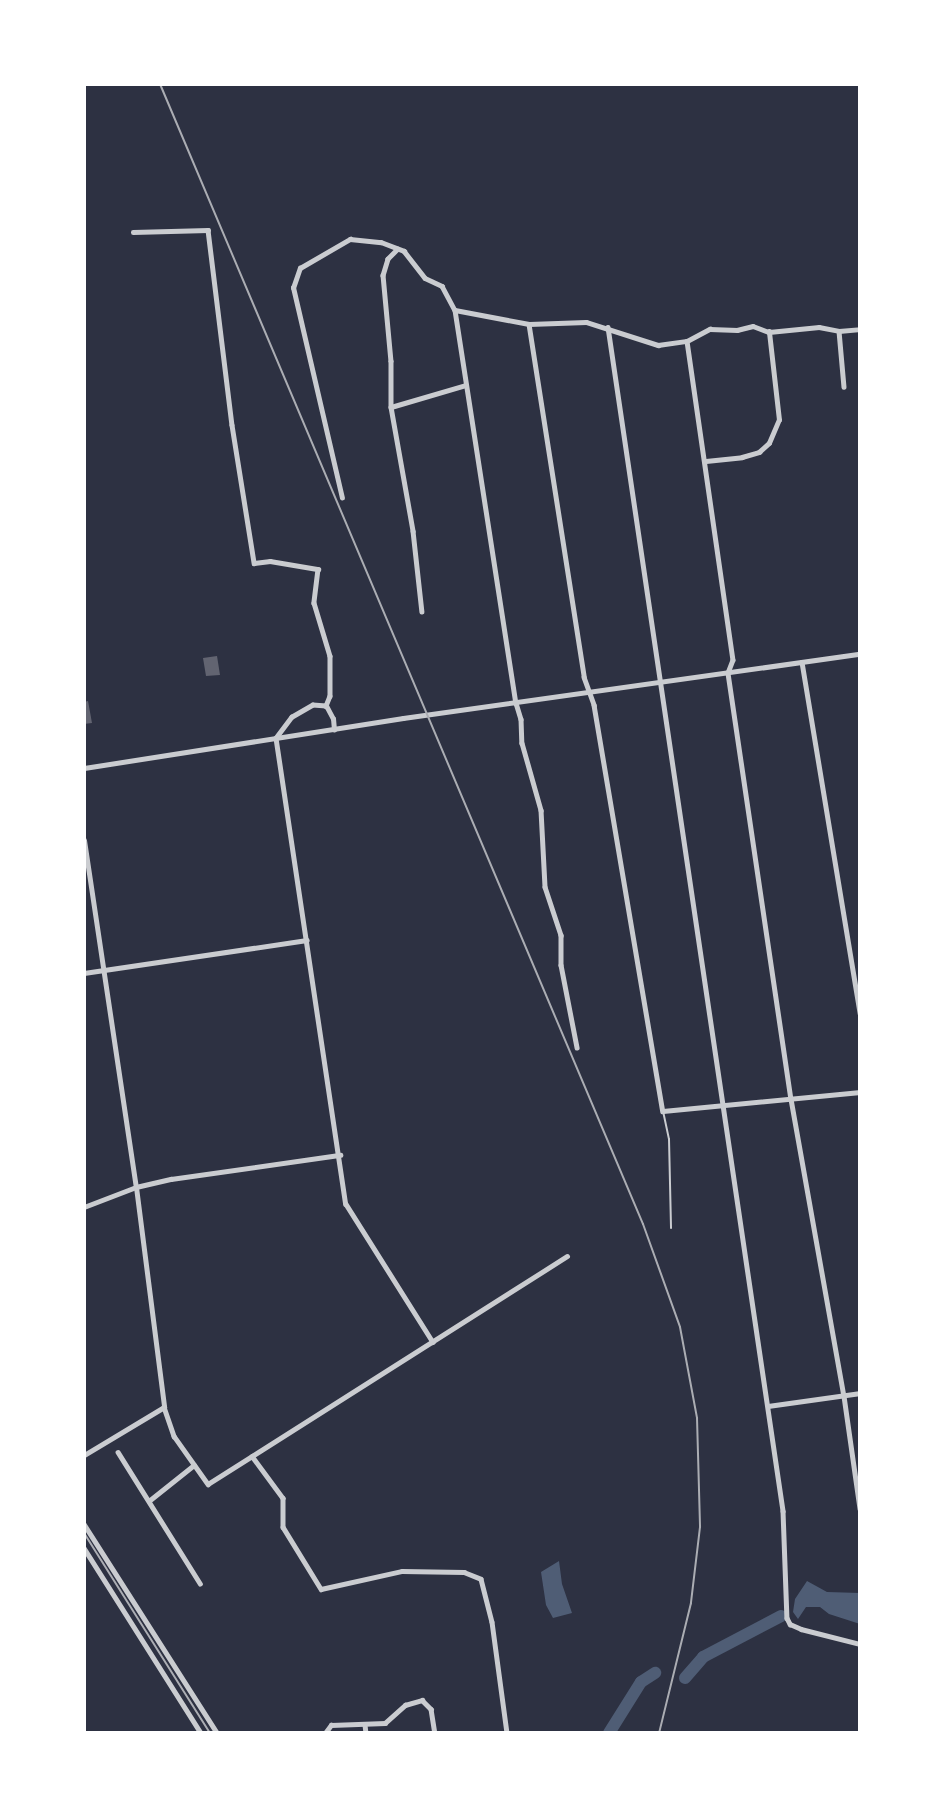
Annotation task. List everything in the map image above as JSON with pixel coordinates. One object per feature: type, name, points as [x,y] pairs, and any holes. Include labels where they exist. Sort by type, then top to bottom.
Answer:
[{"type":"street","points":[[133,232],[208,230],[232,425],[254,563],[270,561],[318,569],[314,603],[330,656],[330,695],[326,706],[333,719],[334,730]]},
{"type":"street","points":[[342,498],[293,288],[300,268],[350,239],[380,242],[404,251],[425,278],[442,286],[454,310],[516,703],[521,719],[522,743],[541,810],[545,887],[561,935],[561,965],[577,1047]]},
{"type":"street","points":[[398,249],[388,259],[383,275],[391,362],[391,407],[413,531],[422,612]]},
{"type":"street","points":[[454,310],[529,324],[560,320],[608,327],[659,345],[687,341],[710,329],[737,330],[753,326],[769,332],[819,327],[839,331],[860,329]]},
{"type":"street","points":[[529,324],[588,691],[594,705],[663,1111],[860,1092]]},
{"type":"street","points":[[608,327],[658,681],[783,1511],[785,1607],[790,1624],[860,1644]]},
{"type":"street","points":[[839,331],[844,387]]},
{"type":"street","points":[[706,461],[742,457],[759,452],[769,443],[779,420],[769,332]]},
{"type":"street","points":[[687,341],[733,660],[728,673],[791,1099],[844,1395],[860,1509]]},
{"type":"street","points":[[391,407],[466,385]]},
{"type":"street","points":[[84,768],[588,691],[860,654]]},
{"type":"street","points":[[802,662],[860,1013]]},
{"type":"street","points":[[326,706],[313,705],[300,710],[276,738],[346,1204],[433,1342]]},
{"type":"street","points":[[84,840],[136,1187],[164,1407],[174,1436],[208,1484],[567,1256]]},
{"type":"street","points":[[84,973],[307,940]]},
{"type":"street","points":[[84,1207],[136,1187],[340,1155]]},
{"type":"street","points":[[768,1406],[860,1393]]},
{"type":"street","points":[[84,1455],[164,1407]]},
{"type":"street","points":[[118,1452],[200,1583]]},
{"type":"street","points":[[253,1456],[283,1498],[283,1527],[321,1589],[402,1572],[476,1575],[485,1590],[492,1622],[506,1733]]},
{"type":"street","points":[[150,1500],[194,1465]]},
{"type":"street","points":[[84,1524],[216,1733]]},
{"type":"street","points":[[84,1548],[201,1733]]},
{"type":"street","points":[[325,1733],[331,1725],[384,1724],[405,1705],[422,1700],[431,1709],[435,1733]]},
{"type":"street","points":[[365,1725],[366,1733]]},
{"type":"lane","points":[[663,1111],[669,1139],[671,1228]]},
{"type":"water","points":[[559,1561],[562,1584],[572,1613],[553,1618],[546,1605],[541,1572]]},
{"type":"water","points":[[807,1581],[827,1592],[860,1593],[860,1624],[829,1614],[820,1607],[806,1607],[798,1619],[793,1612],[795,1599]]},
{"type":"building","points":[[217,656],[220,675],[206,676],[203,658]]},
{"type":"building","points":[[88,701],[92,723],[84,724],[84,702]]},
{"type":"waterway","points":[[685,1678],[703,1657],[781,1616]]},
{"type":"waterway","points":[[609,1733],[641,1682],[655,1673]]},
{"type":"tram line","points":[[84,1533],[210,1733]]},
{"type":"railway","points":[[160,84],[643,1224],[680,1327],[697,1418],[700,1527],[691,1603],[659,1733]]}]
